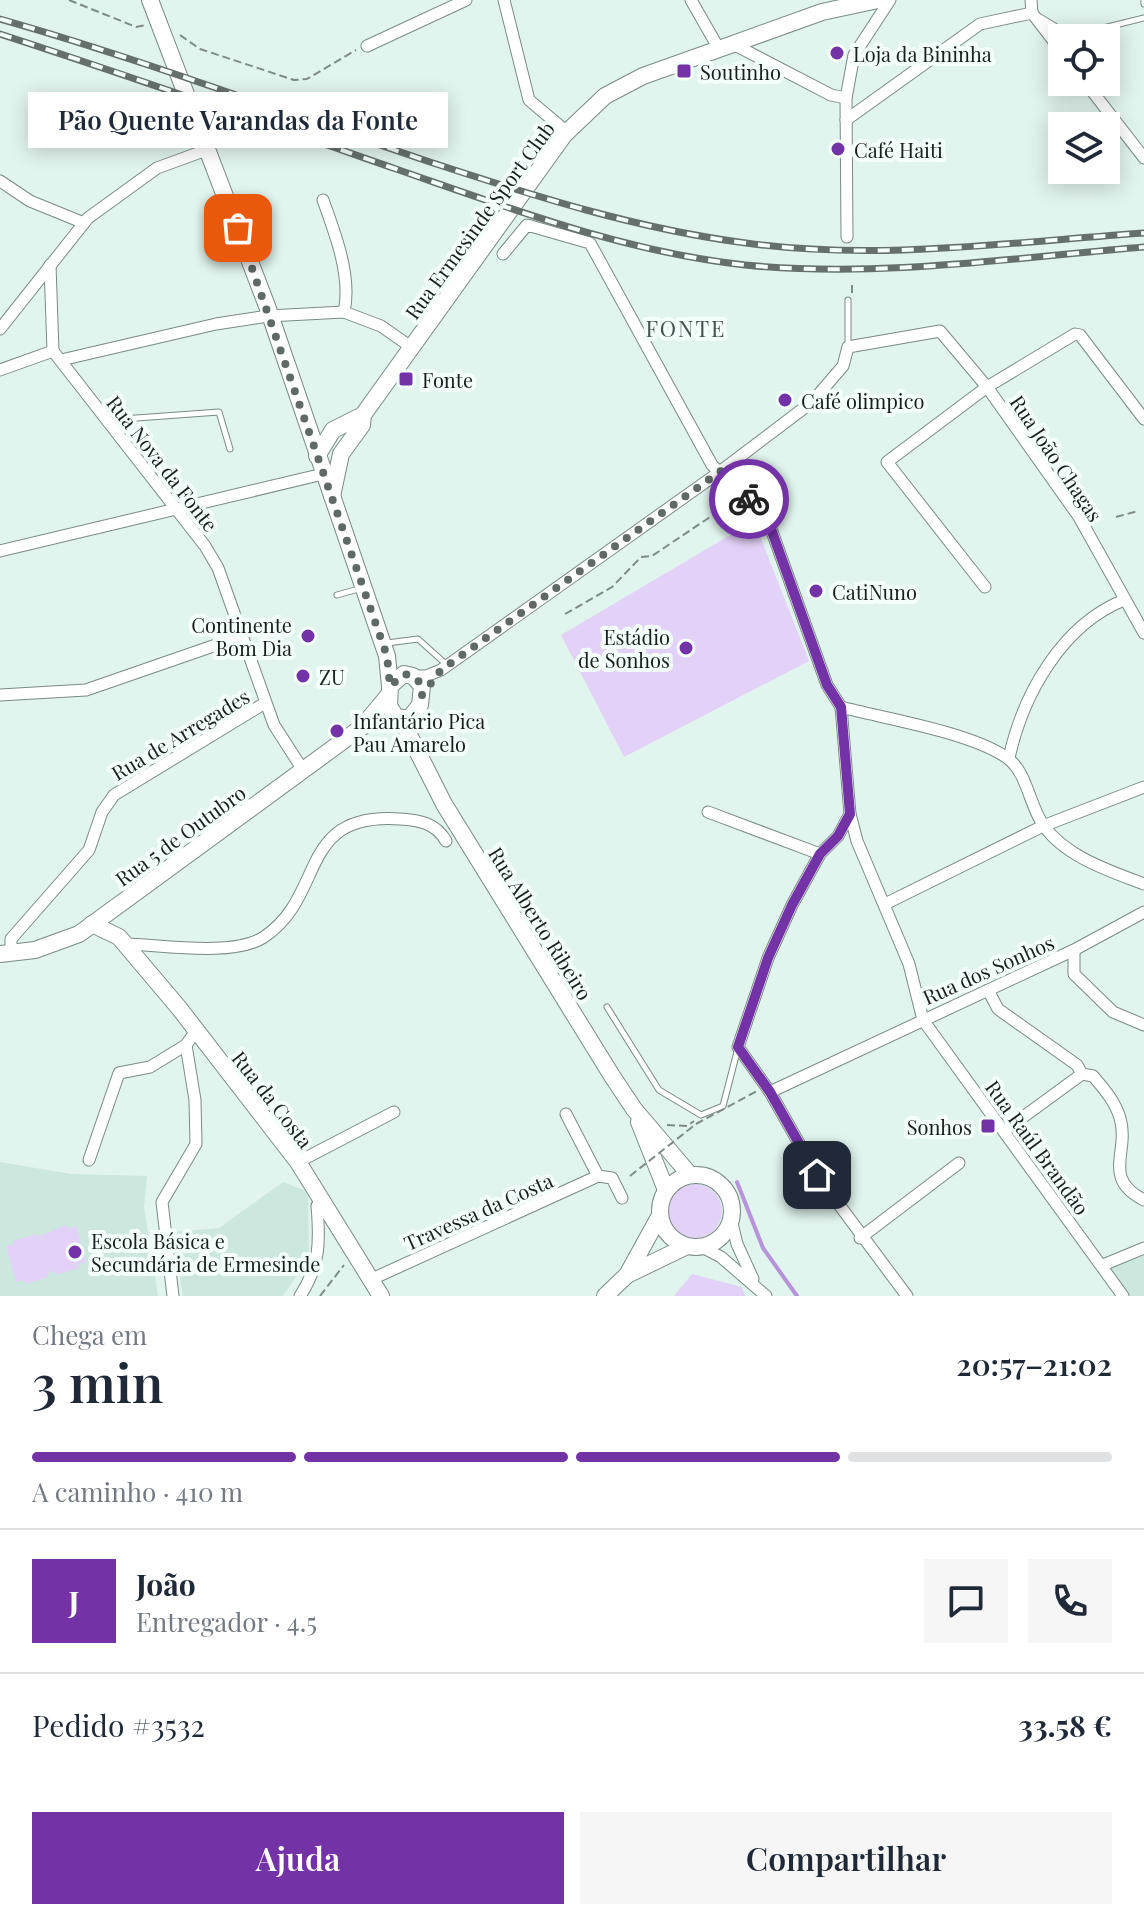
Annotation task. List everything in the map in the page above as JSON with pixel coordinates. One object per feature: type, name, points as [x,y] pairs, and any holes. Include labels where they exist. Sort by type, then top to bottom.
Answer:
[{"type":"main road","name":"Rua Ermesinde Sport Club","points":[[333,430],[363,415],[567,132],[605,96],[643,76],[726,46],[818,6],[878,0]]},
{"type":"main road","points":[[153,7],[209,149],[385,650],[389,706],[398,718],[416,714],[422,686],[385,650]]},
{"type":"main road","name":"Rua Ermesinde Sport Club","points":[[332,496],[341,454],[362,425],[363,415]]},
{"type":"main road","points":[[317,456],[333,430]]},
{"type":"main road","points":[[317,456],[341,454]]},
{"type":"main road","points":[[389,691],[409,675]]},
{"type":"main road","name":"Rua 5 de Outubro","points":[[4,951],[35,950],[64,941],[110,912],[362,727],[389,691]]},
{"type":"main road","name":"Rua Alberto Ribeiro","points":[[420,754],[421,700]]},
{"type":"main road","name":"Rua 5 de Outubro","points":[[362,727],[398,718]]},
{"type":"main road","name":"Rua Alberto Ribeiro","points":[[398,718],[420,754],[444,804],[634,1109],[690,1175]]},
{"type":"main road","name":"Rua da Costa","points":[[110,912],[122,940],[298,1162],[381,1296]]},
{"type":"main road","name":"Rua da Costa","points":[[92,924],[122,940]]},
{"type":"main road","name":"Rua Alberto Ribeiro","points":[[634,1109],[666,1190]]},
{"type":"main road","points":[[605,1296],[627,1275],[659,1217],[666,1190],[690,1175],[701,1175],[722,1185],[732,1207],[731,1219],[721,1237],[627,1275]]},
{"type":"main road","points":[[659,1217],[669,1236],[694,1247]]},
{"type":"street","points":[[367,46],[441,6],[466,0]]},
{"type":"street","points":[[504,0],[529,100],[567,132]]},
{"type":"street","points":[[691,0],[726,46],[831,95],[846,98]]},
{"type":"street","points":[[847,237],[846,98],[854,55],[890,0]]},
{"type":"street","points":[[846,120],[980,24],[1032,6],[1048,31]]},
{"type":"street","points":[[1096,96],[1144,158]]},
{"type":"street","points":[[0,329],[84,223],[157,168],[209,149]]},
{"type":"street","points":[[0,181],[30,201],[84,223]]},
{"type":"street","points":[[323,200],[336,237],[347,298],[344,312]]},
{"type":"street","points":[[503,254],[527,225],[590,243],[712,465],[770,526],[827,685],[841,707],[983,745],[1009,758],[1023,779],[1043,826],[1066,848],[1090,863],[1144,884]]},
{"type":"street","points":[[50,265],[57,355]]},
{"type":"street","points":[[0,370],[57,355],[268,316],[344,312],[381,326],[411,347]]},
{"type":"street","name":"Rua João Chagas","points":[[848,347],[940,331],[987,387],[1079,517],[1144,633]]},
{"type":"street","points":[[985,587],[887,462],[987,387],[1075,334],[1080,335],[1144,419]]},
{"type":"street","points":[[409,675],[426,676],[444,668],[721,471],[812,402],[843,366],[848,347]]},
{"type":"street","name":"Rua Nova da Fonte","points":[[57,355],[180,510],[218,568],[265,703],[303,770]]},
{"type":"street","points":[[303,415],[320,427],[333,430]]},
{"type":"street","points":[[0,551],[323,474]]},
{"type":"street","points":[[1009,758],[1037,685],[1057,652],[1097,611],[1124,600]]},
{"type":"street","points":[[0,695],[86,690],[242,636]]},
{"type":"street","points":[[421,700],[444,668]]},
{"type":"street","name":"Rua de Arregades","points":[[4,951],[89,850],[102,812],[114,795],[265,703]]},
{"type":"street","name":"Rua dos Sonhos","points":[[841,707],[850,814],[857,841],[909,964],[923,1020],[1074,950],[1144,912]]},
{"type":"street","points":[[885,904],[1043,826],[1144,787]]},
{"type":"street","points":[[708,812],[820,854]]},
{"type":"street","points":[[850,814],[838,836],[820,854],[768,958],[738,1047],[817,1175],[860,1238],[907,1296]]},
{"type":"street","points":[[122,940],[217,947],[246,945],[264,937],[288,916],[332,835],[352,823],[373,818],[419,821],[434,827],[446,841]]},
{"type":"street","points":[[1074,950],[1074,974],[1113,1012],[1144,1025]]},
{"type":"street","points":[[988,990],[998,1009],[1077,1065],[1082,1074]]},
{"type":"street","points":[[764,1091],[923,1020]]},
{"type":"street","name":"Rua Raúl Brandão","points":[[923,1020],[1123,1296]]},
{"type":"street","points":[[89,1160],[119,1073],[150,1067],[186,1045],[196,1031]]},
{"type":"street","points":[[173,1296],[162,1202],[196,1144],[195,1100],[186,1045]]},
{"type":"street","points":[[1004,1131],[1082,1074],[1093,1076],[1113,1100],[1121,1120],[1118,1175],[1130,1192],[1144,1200]]},
{"type":"street","points":[[298,1162],[394,1112]]},
{"type":"street","points":[[566,1114],[598,1176],[612,1178],[622,1198]]},
{"type":"street","points":[[860,1238],[959,1163]]},
{"type":"street","name":"Travessa da Costa","points":[[372,1279],[598,1176]]},
{"type":"street","points":[[300,1296],[312,1276],[320,1251],[317,1206],[324,1202]]},
{"type":"street","points":[[731,1219],[737,1244],[755,1283],[766,1296]]},
{"type":"street","points":[[694,1247],[755,1283]]},
{"type":"street","points":[[1103,1265],[1144,1248]]},
{"type":"lane","points":[[1032,6],[1071,36],[1144,18]]},
{"type":"lane","points":[[848,347],[850,300]]},
{"type":"lane","points":[[108,420],[219,412],[230,449]]},
{"type":"lane","points":[[337,595],[363,587]]},
{"type":"lane","points":[[385,650],[418,639],[444,668]]},
{"type":"lane","points":[[607,1007],[659,1090],[701,1115],[723,1106],[738,1047]]},
{"type":"path","points":[[69,0],[136,27],[142,27],[153,7]]},
{"type":"path","points":[[163,31],[178,34],[200,49],[294,80],[307,79],[349,52],[367,46]]},
{"type":"path","points":[[850,300],[852,282]]},
{"type":"path","points":[[1116,517],[1138,511]]},
{"type":"path","points":[[565,614],[612,587],[641,557],[652,556],[716,513]]},
{"type":"path","points":[[630,1176],[696,1124],[764,1091]]},
{"type":"path","points":[[655,1124],[687,1126],[701,1115]]},
{"type":"path","points":[[320,1296],[330,1288],[345,1263],[357,1255]]},
{"type":"shaded area","name":"Estádio de Sonhos","points":[[754,521],[809,661],[624,757],[561,635]]},
{"type":"shaded area","name":"Escola Básica e Secundária de Ermesinde","points":[[0,1162],[71,1174],[147,1176],[144,1207],[158,1296],[0,1296]]},
{"type":"shaded area","points":[[283,1182],[304,1190],[308,1197],[309,1249],[306,1262],[283,1296],[183,1296],[173,1232],[219,1228]]},
{"type":"shaded area","points":[[695,1184],[714,1192],[722,1211],[714,1230],[695,1238],[676,1230],[668,1211],[676,1192]]},
{"type":"shaded area","points":[[66,1225],[68,1229],[76,1226],[86,1262],[78,1264],[79,1268],[56,1275],[55,1271],[48,1273],[48,1277],[26,1284],[24,1280],[16,1282],[6,1246],[14,1244],[13,1241],[36,1234],[37,1237]]},
{"type":"shaded area","points":[[1144,1254],[1144,1296],[1125,1296],[1109,1268]]},
{"type":"shaded area","points":[[692,1274],[742,1287],[745,1296],[674,1296]]},
{"type":"waterway","points":[[737,1182],[763,1248],[797,1296]]},
{"type":"railway","points":[[0,19],[162,70],[508,187],[586,210],[705,237],[795,248],[895,250],[1144,233]]},
{"type":"railway","points":[[0,34],[524,213],[612,239],[700,259],[795,268],[895,268],[1144,247]]},
{"type":"way so far","points":[[238,228],[387,656],[391,670],[390,686],[404,674],[413,676],[422,686],[422,695],[441,670],[590,561],[721,471],[749,499]]},
{"type":"place","name":"Loja da Bininha","points":[[837,53]]},
{"type":"place","name":"Soutinho","points":[[684,71]]},
{"type":"place","name":"Café Haiti","points":[[838,149]]},
{"type":"place","name":"Pão Quente Varandas da Fonte","points":[[238,228]]},
{"type":"place","name":"Fonte","points":[[406,379]]},
{"type":"place","name":"Café olimpico","points":[[785,400]]},
{"type":"place","name":"CatiNuno","points":[[816,591]]},
{"type":"place","name":"Continente Bom Dia","points":[[308,636]]},
{"type":"place","name":"Estádio de Sonhos","points":[[686,648]]},
{"type":"place","name":"ZU","points":[[303,676]]},
{"type":"place","name":"Infantário Pica Pau Amarelo","points":[[337,731]]},
{"type":"place","name":"Sonhos","points":[[988,1126]]},
{"type":"place","name":"Escola Básica e Secundária de Ermesinde","points":[[75,1252]]},
{"type":"district","name":"FONTE","points":[[686,328]]},
{"type":"route","points":[[749,499],[770,526],[827,685],[841,707],[850,814],[838,836],[820,854],[792,905],[768,958],[738,1047],[770,1092],[817,1175]]}]
